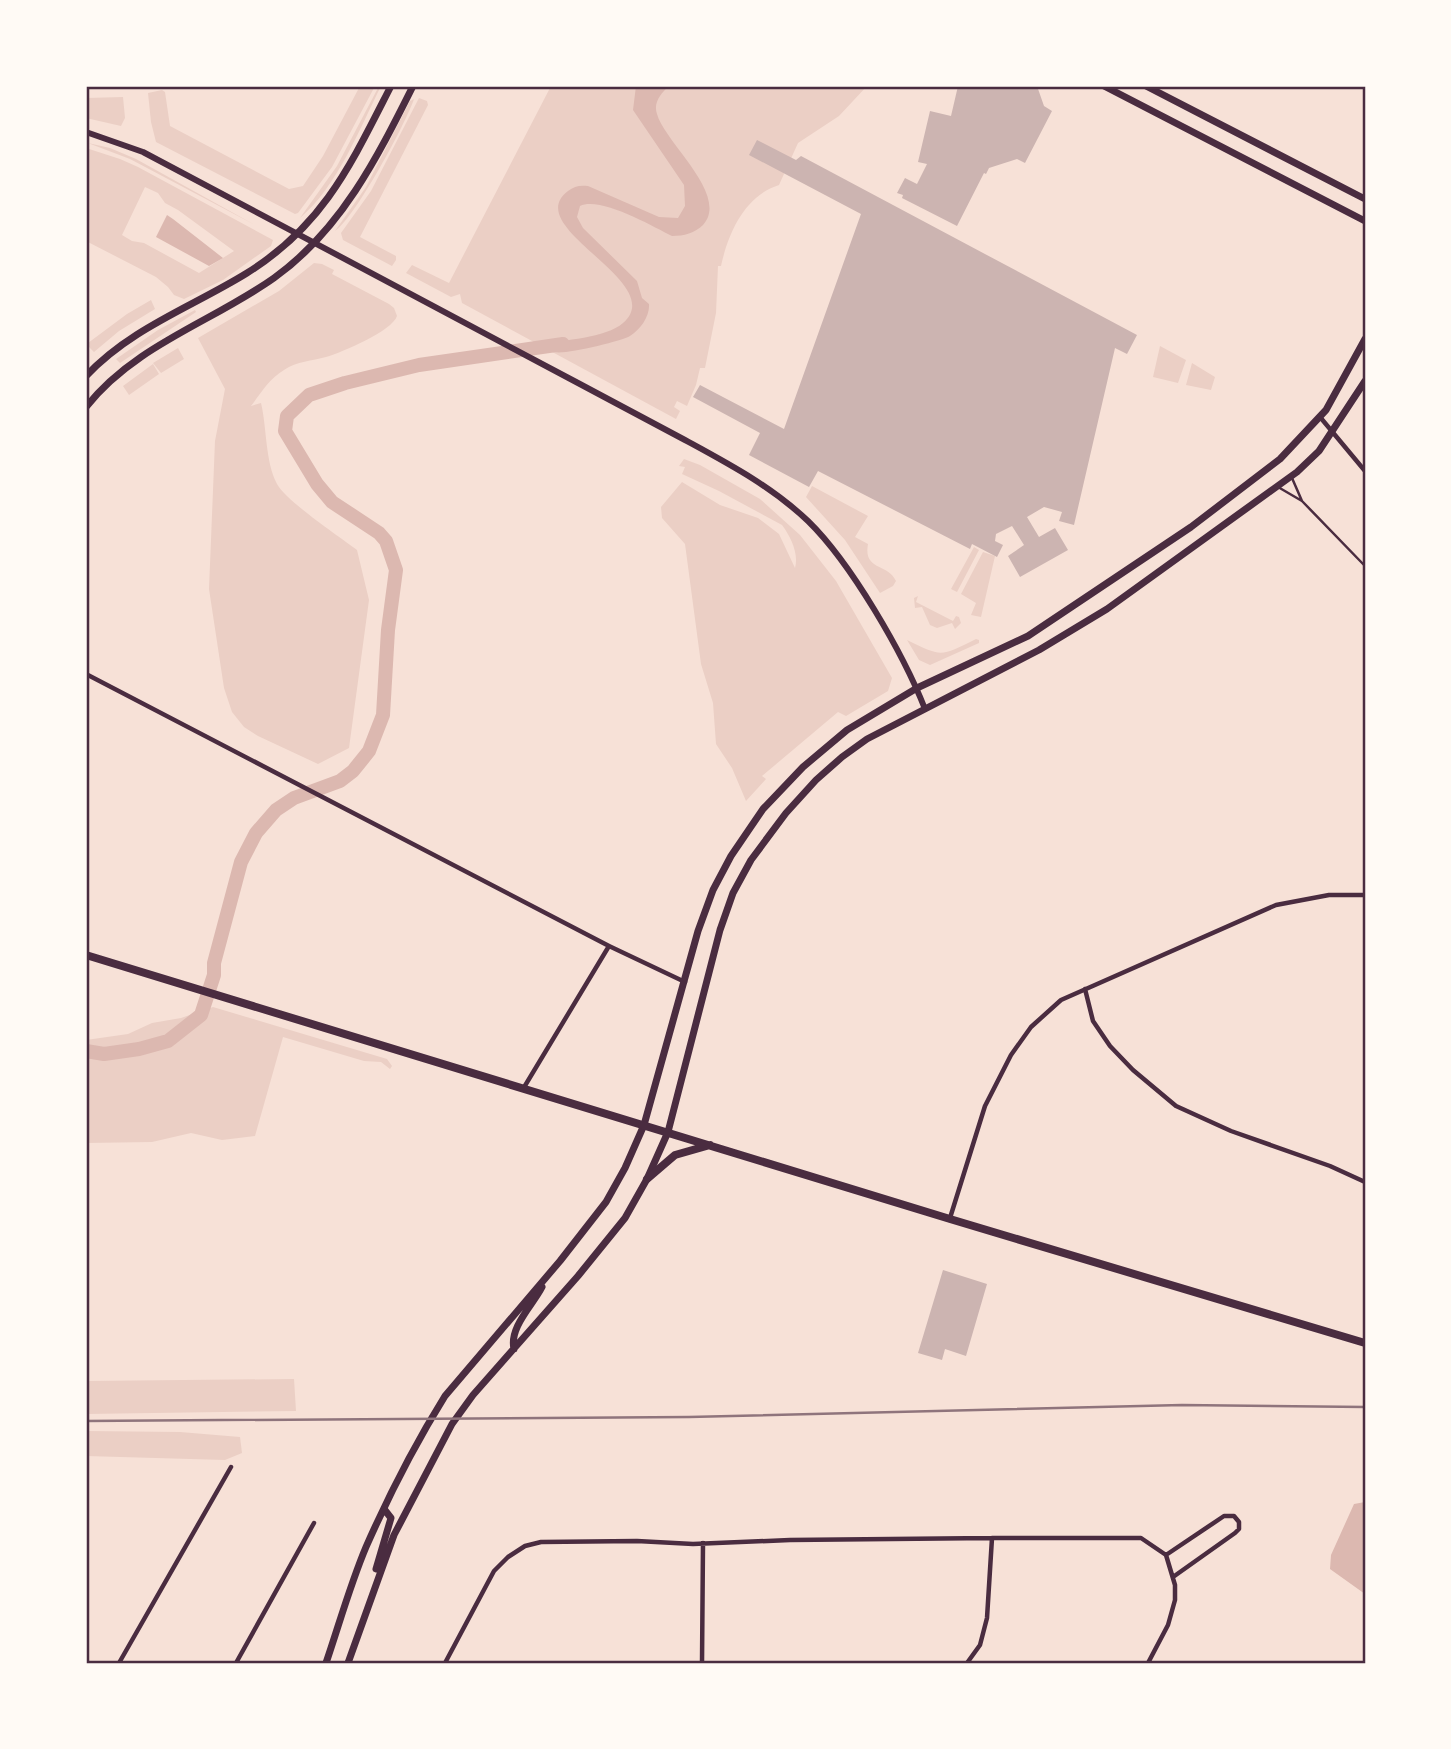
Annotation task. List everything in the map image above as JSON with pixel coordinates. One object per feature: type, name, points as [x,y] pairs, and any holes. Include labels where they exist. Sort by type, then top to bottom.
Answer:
[{"type":"main road","points":[[86,376],[130,338],[245,274],[298,234],[334,192],[391,86]]},
{"type":"main road","points":[[86,407],[133,361],[273,278],[314,243],[342,211],[360,184],[413,86]]},
{"type":"main road","points":[[1106,86],[1365,221]]},
{"type":"main road","points":[[1146,86],[1365,199]]},
{"type":"main road","points":[[326,1663],[366,1549],[431,1419],[446,1396],[606,1202],[625,1168],[644,1125],[698,931],[713,890],[731,856],[763,809],[803,767],[847,730],[917,688],[1028,635],[1191,527],[1280,459],[1320,416],[1338,391],[1365,339]]},
{"type":"main road","points":[[348,1663],[394,1535],[452,1424],[473,1395],[578,1276],[625,1218],[647,1179],[668,1132],[720,930],[733,892],[765,839],[816,780],[867,739],[1039,650],[1107,609],[1278,487],[1319,451],[1365,382]]},
{"type":"main road","points":[[1191,527],[1201,541]]},
{"type":"main road","points":[[750,828],[765,839]]},
{"type":"main road","points":[[86,955],[1365,1343]]},
{"type":"main road","points":[[647,1179],[675,1155],[711,1145]]},
{"type":"main road","points":[[514,1349],[512,1344],[516,1329],[549,1274]]},
{"type":"main road","points":[[372,1594],[376,1567],[391,1517],[384,1509]]},
{"type":"street","points":[[86,132],[143,152],[748,474],[777,494],[830,545],[870,605],[917,688],[925,709]]},
{"type":"street","points":[[1320,416],[1365,471]]},
{"type":"street","points":[[86,674],[609,946],[685,982]]},
{"type":"street","points":[[950,1219],[985,1107],[1011,1055],[1031,1027],[1061,1000],[1276,905],[1329,895],[1365,895]]},
{"type":"street","points":[[523,1089],[609,946]]},
{"type":"street","points":[[1084,989],[1093,1021],[1110,1046],[1133,1070],[1176,1106],[1231,1131],[1330,1166],[1365,1182]]},
{"type":"street","points":[[119,1663],[231,1466]]},
{"type":"street","points":[[1166,1555],[1224,1516],[1234,1516],[1239,1522],[1239,1529],[1235,1533],[1173,1577]]},
{"type":"street","points":[[236,1663],[314,1523]]},
{"type":"street","points":[[967,1663],[980,1645],[987,1618],[992,1538]]},
{"type":"street","points":[[445,1663],[494,1571],[508,1557],[525,1546],[541,1542],[703,1543],[992,1538],[1141,1538],[1166,1555],[1173,1577],[1175,1600],[1168,1625],[1148,1663]]},
{"type":"street","points":[[702,1663],[703,1543]]},
{"type":"lane","points":[[1291,477],[1302,500]]},
{"type":"lane","points":[[1278,487],[1302,500],[1365,566]]},
{"type":"shaded area","points":[[360,86],[375,86],[332,167],[295,214],[156,142],[148,93],[162,90],[165,92],[170,126],[289,189],[303,186],[323,156]]},
{"type":"shaded area","points":[[379,86],[356,138],[336,174],[300,218],[337,166]]},
{"type":"shaded area","points":[[551,86],[867,86],[839,116],[798,143],[779,185],[756,198],[733,229],[721,266],[718,266],[716,313],[705,368],[700,368],[687,406],[677,401],[674,407],[680,411],[676,419],[462,303],[460,294],[451,297],[406,273],[412,265],[449,283]]},
{"type":"shaded area","points":[[636,86],[669,86],[657,102],[657,114],[662,126],[702,184],[708,199],[709,213],[703,225],[696,230],[685,235],[672,236],[613,208],[589,204],[580,206],[577,217],[583,228],[637,281],[642,298],[649,304],[649,309],[644,322],[630,336],[581,350],[553,351],[541,344],[606,332],[623,323],[632,307],[627,290],[563,221],[558,206],[568,191],[577,186],[588,186],[659,217],[678,218],[685,206],[684,185],[633,110]]},
{"type":"shaded area","points":[[123,97],[125,118],[121,126],[86,118],[86,98]]},
{"type":"shaded area","points":[[419,98],[427,101],[428,105],[360,237],[396,256],[392,266],[343,240],[341,233],[371,191]]},
{"type":"shaded area","points":[[414,99],[367,190],[344,223],[335,231],[366,187],[410,101]]},
{"type":"shaded area","points":[[88,143],[110,148],[136,159],[255,225],[130,159]]},
{"type":"shaded area","points":[[86,148],[138,167],[273,240],[271,246],[223,280],[184,299],[174,295],[156,277],[86,241]],"holes":[[[145,187],[158,193],[165,203],[234,251],[199,273],[144,243],[132,241],[122,235]]]},
{"type":"shaded area","points":[[167,215],[223,258],[209,266],[156,237]]},
{"type":"shaded area","points":[[314,263],[334,270],[332,274],[389,304],[397,316],[386,328],[355,346],[284,370],[270,382],[251,406],[261,403],[268,455],[277,484],[302,509],[357,550],[369,600],[349,748],[318,764],[244,727],[232,712],[224,688],[209,589],[215,441],[225,389],[198,338],[279,291]]},
{"type":"shaded area","points":[[151,300],[155,309],[119,331],[94,352],[89,347],[88,343]]},
{"type":"shaded area","points":[[195,310],[196,312],[120,363],[116,359],[158,330]]},
{"type":"shaded area","points":[[1160,346],[1186,360],[1178,383],[1153,377]]},
{"type":"shaded area","points":[[178,348],[184,359],[161,373],[153,363]]},
{"type":"shaded area","points":[[1192,363],[1215,377],[1211,390],[1186,385]]},
{"type":"shaded area","points":[[153,364],[159,374],[129,395],[123,386]]},
{"type":"shaded area","points":[[684,459],[700,465],[760,499],[800,535],[836,581],[892,678],[888,691],[846,716],[838,712],[762,776],[766,779],[746,801],[732,768],[716,744],[713,703],[701,664],[685,544],[662,518],[661,507],[682,482],[720,505],[758,518],[779,534],[795,568],[795,551],[782,525],[682,474],[685,467],[679,466]]},
{"type":"shaded area","points":[[812,486],[868,516],[855,537],[868,544],[869,559],[892,575],[896,581],[893,586],[880,593],[845,540],[806,497]]},
{"type":"shaded area","points":[[974,547],[979,550],[957,592],[951,589]]},
{"type":"shaded area","points":[[983,552],[995,556],[981,617],[971,615],[976,603],[961,594]]},
{"type":"shaded area","points":[[918,596],[916,602],[953,621],[956,616],[959,617],[961,623],[955,629],[952,623],[937,628],[930,625],[922,607],[915,608],[914,598]]},
{"type":"shaded area","points":[[976,639],[979,643],[930,665],[919,660],[907,640],[927,650],[941,653]]},
{"type":"shaded area","points":[[213,1007],[387,1059],[392,1066],[390,1069],[381,1062],[364,1061],[283,1037],[255,1136],[222,1140],[191,1133],[152,1142],[86,1143],[86,1040],[128,1034],[152,1023],[181,1018]]},
{"type":"shaded area","points":[[294,1379],[296,1411],[86,1414],[86,1381]]},
{"type":"shaded area","points":[[86,1431],[180,1432],[240,1437],[242,1453],[225,1460],[86,1456]]},
{"type":"shaded area","points":[[1365,1502],[1365,1594],[1330,1569],[1331,1555],[1354,1504]]},
{"type":"building","points":[[958,86],[1037,86],[1044,106],[1052,111],[1025,163],[1017,159],[989,168],[986,174],[984,173],[957,226],[897,193],[905,178],[917,184],[927,164],[918,162],[930,111],[951,116]]},
{"type":"building","points":[[757,140],[796,160],[801,156],[1137,335],[1127,354],[1115,348],[1074,525],[1059,521],[1062,512],[1044,507],[1027,517],[1039,537],[1055,528],[1068,550],[1020,577],[1008,556],[1024,545],[1012,526],[996,534],[995,541],[1003,545],[997,557],[972,544],[970,549],[818,471],[809,487],[749,455],[760,433],[693,397],[700,385],[784,429],[861,214],[749,155]]},
{"type":"building","points":[[943,1270],[987,1284],[966,1356],[945,1349],[942,1360],[918,1353]]},
{"type":"waterway","points":[[86,1051],[104,1054],[168,1041],[201,1015],[214,975],[214,963],[241,862],[256,833],[276,810],[294,798],[340,781],[353,771],[369,751],[383,715],[388,630],[396,570],[386,541],[379,533],[332,502],[317,484],[285,431],[287,416],[309,395],[345,383],[419,365],[563,344]]},
{"type":"railway","points":[[86,1421],[689,1417],[1182,1405],[1365,1407]]}]
